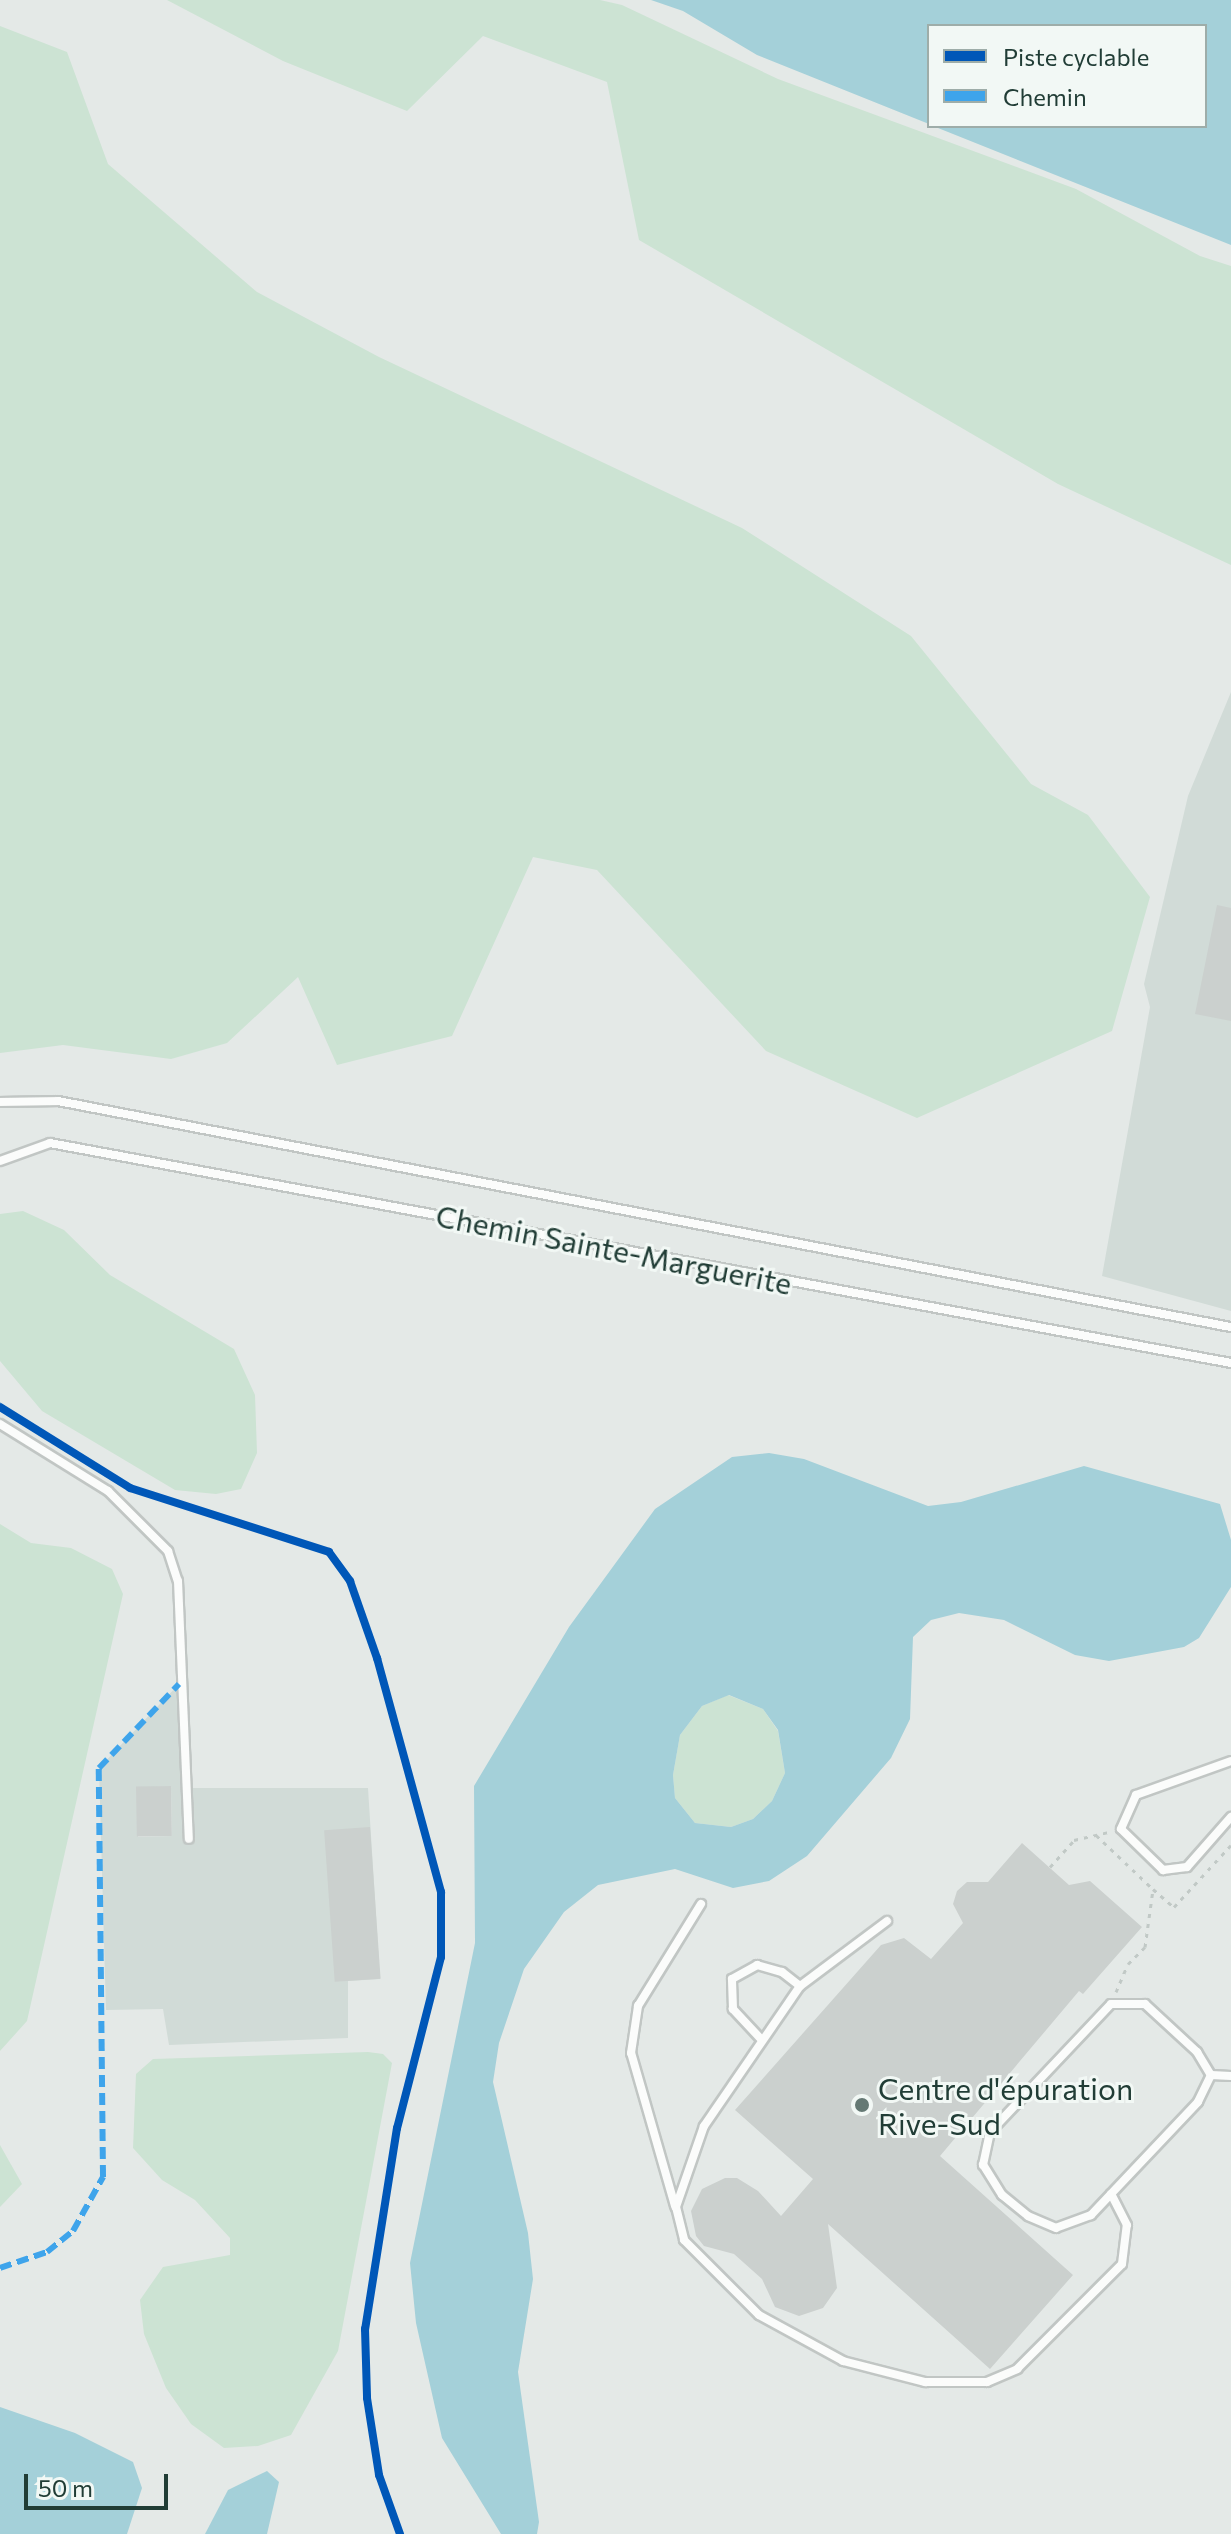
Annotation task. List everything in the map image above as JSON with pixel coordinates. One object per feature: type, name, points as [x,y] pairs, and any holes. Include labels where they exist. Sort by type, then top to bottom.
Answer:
[{"type":"lane","name":"Chemin Sainte-Marguerite","points":[[0,1102],[58,1101],[1231,1327]]},
{"type":"lane","name":"Chemin Sainte-Marguerite","points":[[0,1161],[50,1143],[1231,1363]]},
{"type":"lane","points":[[0,1424],[108,1491],[168,1551],[178,1581],[189,1839]]},
{"type":"lane","points":[[1231,1761],[1136,1795],[1121,1829],[1163,1870],[1187,1867],[1231,1817]]},
{"type":"lane","points":[[701,1904],[638,2006],[631,2053],[684,2240],[771,2321],[843,2361],[925,2382],[987,2382],[1017,2369],[1122,2264],[1127,2225],[1111,2194]]},
{"type":"lane","points":[[676,2207],[704,2126],[760,2038],[800,1986],[887,1921]]},
{"type":"lane","points":[[760,2038],[733,2009],[732,1979],[757,1965],[782,1972],[800,1986]]},
{"type":"lane","points":[[1111,2004],[1145,2004],[1197,2052],[1211,2075],[1198,2102],[1091,2215],[1056,2228],[1028,2216],[1002,2195],[983,2165],[990,2132],[1111,2004]]},
{"type":"lane","points":[[1211,2075],[1231,2076]]},
{"type":"path","points":[[1050,1867],[1074,1840],[1121,1829]]},
{"type":"path","points":[[1096,1835],[1174,1907],[1231,1845]]},
{"type":"path","points":[[1111,2004],[1128,1964],[1145,1947],[1153,1889]]},
{"type":"shaded area","points":[[1231,692],[1231,1311],[1102,1276],[1150,1007],[1144,984],[1188,796]]},
{"type":"shaded area","points":[[179,1684],[187,1788],[368,1788],[380,1979],[348,1981],[348,2038],[169,2045],[163,2009],[106,2010],[99,1768]],"holes":[[[171,1786],[172,1836],[138,1837],[137,1788]]]},
{"type":"green space","points":[[167,0],[600,0],[622,5],[778,79],[1076,189],[1200,256],[1231,266],[1231,565],[1058,484],[639,240],[607,82],[483,36],[407,111],[283,61]]},
{"type":"green space","points":[[0,26],[67,52],[108,164],[257,292],[379,357],[742,528],[911,636],[1031,784],[1088,815],[1150,897],[1112,1031],[917,1118],[766,1051],[597,870],[533,857],[452,1036],[337,1065],[298,977],[227,1043],[171,1059],[63,1045],[0,1053]]},
{"type":"green space","points":[[23,1211],[64,1230],[110,1275],[234,1349],[255,1395],[257,1453],[241,1489],[216,1494],[175,1490],[42,1411],[0,1361],[0,1214]]},
{"type":"green space","points":[[0,1524],[31,1543],[71,1548],[112,1569],[123,1594],[27,2021],[0,2051]]},
{"type":"green space","points":[[728,1695],[763,1709],[778,1731],[785,1773],[772,1801],[753,1819],[731,1827],[695,1823],[675,1798],[673,1775],[680,1735],[702,1706]]},
{"type":"green space","points":[[383,2054],[392,2063],[338,2351],[291,2435],[258,2446],[224,2448],[191,2424],[166,2388],[144,2334],[140,2300],[163,2267],[230,2255],[230,2238],[195,2200],[162,2180],[133,2148],[136,2074],[153,2059]]},
{"type":"green space","points":[[0,2145],[22,2184],[0,2207]]},
{"type":"water","points":[[651,0],[1231,0],[1231,245],[938,128],[1207,128],[1207,24],[927,24],[927,123],[757,55],[683,11]]},
{"type":"water","points":[[769,1453],[804,1459],[928,1506],[961,1502],[1084,1466],[1220,1504],[1231,1540],[1231,1587],[1199,1638],[1184,1647],[1109,1661],[1075,1655],[1004,1620],[959,1613],[931,1620],[913,1637],[910,1719],[891,1758],[807,1856],[769,1881],[733,1888],[675,1869],[598,1885],[564,1912],[524,1969],[499,2043],[493,2082],[528,2233],[533,2279],[518,2372],[539,2522],[537,2534],[501,2534],[442,2438],[416,2323],[410,2263],[475,1943],[474,1786],[569,1627],[655,1509],[732,1457]],"holes":[[[729,1695],[763,1709],[778,1730],[785,1773],[772,1801],[753,1819],[731,1827],[695,1823],[675,1798],[673,1775],[680,1735],[702,1706]]]},
{"type":"water","points":[[0,2407],[75,2433],[133,2462],[142,2488],[127,2534],[0,2534]]},
{"type":"water","points":[[267,2471],[279,2482],[267,2534],[205,2534],[228,2490]]},
{"type":"building","points":[[1217,905],[1231,908],[1231,1021],[1195,1014]]},
{"type":"building","points":[[171,1786],[172,1836],[137,1837],[136,1787]]},
{"type":"building","points":[[370,1827],[381,1979],[335,1982],[324,1830]]},
{"type":"building","name":"Centre d'épuration Rive-Sud","points":[[1022,1843],[1069,1885],[1090,1881],[1142,1927],[1083,1994],[1079,1991],[940,2156],[1073,2275],[990,2369],[828,2224],[837,2288],[823,2308],[799,2316],[775,2307],[762,2279],[734,2254],[704,2246],[696,2236],[691,2211],[702,2189],[725,2178],[737,2178],[758,2191],[781,2216],[813,2179],[735,2110],[881,1945],[904,1938],[931,1959],[963,1923],[953,1904],[957,1891],[967,1882],[988,1882]]},
{"type":"marked path","points":[[0,2268],[47,2252],[73,2231],[103,2177],[99,1768],[179,1684]]},
{"type":"cycle path","points":[[0,1407],[130,1488],[329,1552],[350,1581],[377,1658],[441,1892],[441,1957],[397,2128],[365,2329],[367,2398],[379,2475],[400,2534]]},
{"type":"place","name":"Centre d'épuration Rive-Sud","points":[[862,2105]]}]
